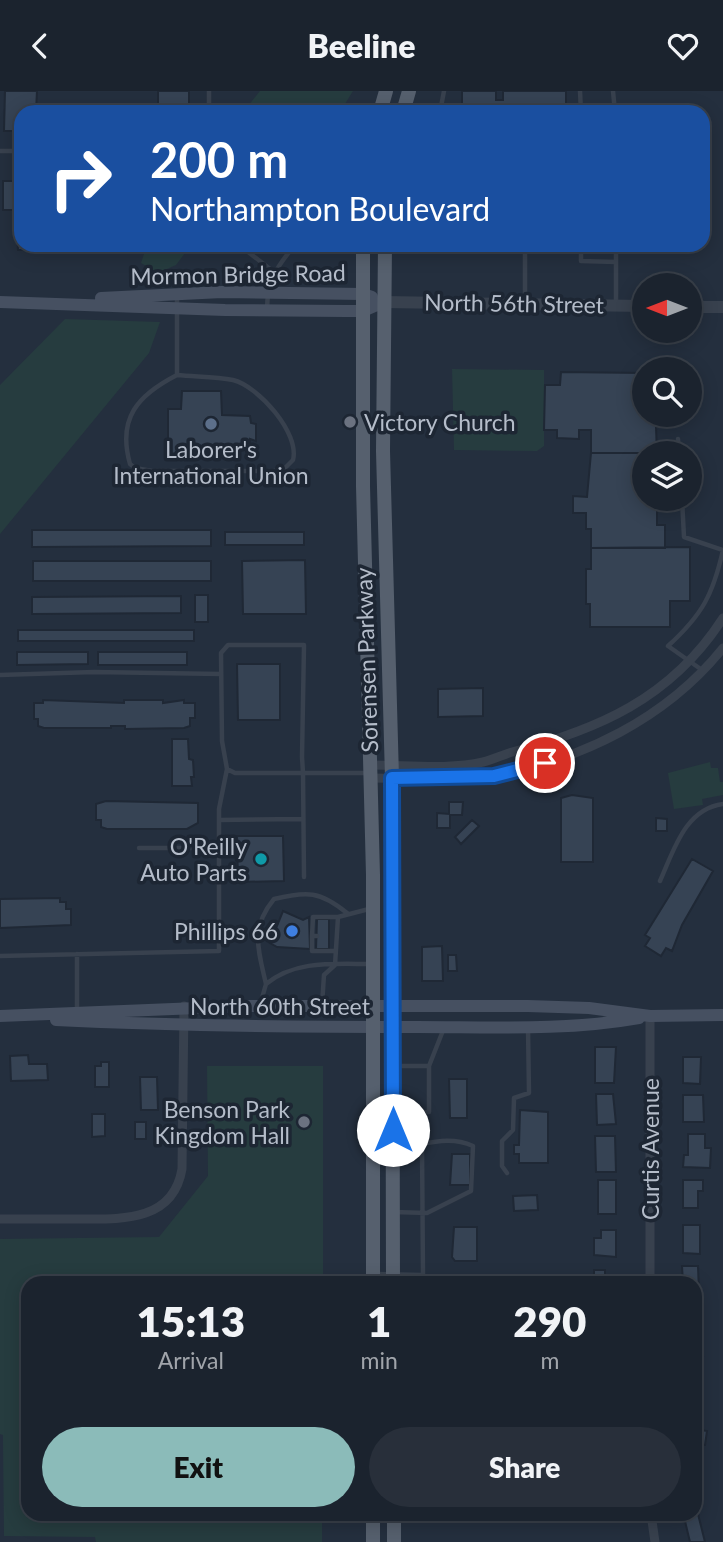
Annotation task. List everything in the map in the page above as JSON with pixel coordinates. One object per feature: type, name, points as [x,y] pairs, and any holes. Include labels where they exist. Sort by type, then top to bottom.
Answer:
[{"type":"main road","name":"Sorensen Parkway","points":[[363,252],[363,486],[372,772],[373,1276]]},
{"type":"main road","name":"Sorensen Parkway","points":[[385,252],[383,451],[392,771],[393,1276]]},
{"type":"main road","name":"Mormon Bridge Road","points":[[45,302],[177,294],[267,293],[363,294],[384,302]]},
{"type":"main road","name":"Mormon Bridge Road","points":[[0,302],[267,311],[363,311],[384,302]]},
{"type":"main road","name":"North 60th Street","points":[[77,1017],[184,1006],[589,1008],[650,1016],[723,1016]]},
{"type":"main road","name":"North 60th Street","points":[[0,1016],[77,1017],[183,1026],[528,1027],[601,1024],[650,1016]]},
{"type":"main road","points":[[373,1521],[373,1542]]},
{"type":"main road","points":[[394,1521],[394,1542]]},
{"type":"street","name":"North 56th Street","points":[[384,302],[632,306]]},
{"type":"street","points":[[702,307],[723,307]]},
{"type":"street","points":[[372,772],[483,762],[571,737],[607,721],[670,679],[707,642],[723,618]]},
{"type":"street","points":[[392,771],[494,776],[561,760],[654,713],[723,648]]},
{"type":"street","points":[[0,1219],[126,1219],[149,1213],[167,1201],[179,1182],[182,1169],[184,1006]]},
{"type":"street","name":"Curtis Avenue","points":[[650,1016],[650,1276]]},
{"type":"street","points":[[652,1521],[655,1542]]},
{"type":"lane","points":[[247,252],[274,272]]},
{"type":"lane","points":[[267,311],[267,293],[274,272],[290,252]]},
{"type":"lane","points":[[525,252],[525,306]]},
{"type":"lane","points":[[581,252],[581,261],[616,263]]},
{"type":"lane","points":[[616,252],[616,305]]},
{"type":"lane","points":[[177,294],[177,375]]},
{"type":"lane","points":[[177,375],[234,380],[249,389],[269,405],[286,429],[293,443],[293,460],[284,469],[274,471],[135,468],[128,456],[128,421],[131,410],[161,384],[177,375]]},
{"type":"lane","points":[[683,511],[684,537],[723,550],[715,583],[704,607],[692,624],[668,646],[702,670]]},
{"type":"lane","points":[[0,956],[219,951],[219,820],[227,769],[222,741],[221,653],[228,645],[304,645],[304,877]]},
{"type":"lane","points":[[0,675],[94,672],[221,674]]},
{"type":"lane","points":[[227,769],[235,773],[372,772]]},
{"type":"lane","points":[[660,881],[689,822],[707,807],[723,804]]},
{"type":"lane","points":[[219,820],[303,819]]},
{"type":"lane","points":[[139,848],[219,848]]},
{"type":"lane","points":[[260,1006],[266,984],[257,935],[261,915],[274,899],[313,893],[332,901],[347,913]]},
{"type":"lane","points":[[335,951],[312,951],[315,936],[313,917],[338,917],[373,909]]},
{"type":"lane","points":[[322,1006],[324,975],[335,965],[332,936],[338,917]]},
{"type":"lane","points":[[77,954],[77,1017]]},
{"type":"lane","points":[[266,984],[288,969],[373,964]]},
{"type":"lane","points":[[393,1113],[429,1112],[429,1066],[445,1027]]},
{"type":"lane","points":[[508,1173],[502,1167],[502,1141],[513,1130],[514,1098],[529,1093],[528,1027]]},
{"type":"lane","points":[[393,1066],[429,1066]]},
{"type":"lane","points":[[393,1148],[422,1145],[440,1139],[458,1140],[473,1146],[471,1191],[450,1205],[422,1213],[393,1212]]},
{"type":"lane","points":[[416,1276],[423,1275],[422,1145]]},
{"type":"green space","points":[[260,91],[353,91],[344,105],[249,105]]},
{"type":"green space","points":[[145,252],[186,252],[176,265],[158,273],[141,263]]},
{"type":"green space","points":[[65,319],[160,322],[149,353],[0,534],[0,385]]},
{"type":"green space","points":[[452,369],[544,370],[544,446],[537,451],[454,450]]},
{"type":"green space","points":[[710,762],[711,768],[718,768],[720,782],[723,782],[723,795],[702,799],[703,805],[674,809],[668,773]]},
{"type":"green space","points":[[207,1066],[323,1066],[323,1276],[21,1276],[21,1521],[322,1521],[322,1542],[96,1542],[95,1537],[4,1536],[3,1435],[0,1434],[0,1239],[159,1237],[208,1176]]},
{"type":"building","points":[[5,91],[37,91],[36,105],[14,105],[14,131],[4,131]]},
{"type":"building","points":[[158,91],[189,91],[189,105],[158,105]]},
{"type":"building","points":[[462,91],[496,91],[496,100],[503,100],[503,91],[566,91],[566,105],[462,105]]},
{"type":"building","points":[[3,181],[14,181],[14,210],[3,210]]},
{"type":"building","points":[[561,372],[632,373],[632,427],[656,427],[657,441],[632,441],[632,453],[591,453],[591,430],[579,430],[579,439],[557,438],[557,430],[544,430],[545,385],[560,385]]},
{"type":"building","name":"Laborer's International Union","points":[[182,391],[221,391],[222,415],[250,416],[251,423],[256,424],[256,441],[250,439],[250,449],[222,448],[222,455],[168,455],[168,409],[181,409]]},
{"type":"building","points":[[591,453],[632,453],[632,511],[657,511],[657,525],[665,525],[665,548],[591,548],[591,529],[586,529],[586,513],[573,513],[573,496],[587,497]]},
{"type":"building","points":[[32,530],[211,530],[211,546],[32,547]]},
{"type":"building","points":[[225,532],[304,532],[304,545],[225,545]]},
{"type":"building","points":[[690,547],[690,601],[670,601],[670,627],[590,627],[590,604],[586,604],[586,569],[591,569],[591,548]]},
{"type":"building","points":[[305,560],[306,614],[243,614],[242,561]]},
{"type":"building","points":[[33,561],[211,561],[211,581],[33,581]]},
{"type":"building","points":[[195,595],[208,595],[208,622],[195,622]]},
{"type":"building","points":[[181,596],[181,613],[32,614],[32,597]]},
{"type":"building","points":[[18,630],[194,630],[194,641],[18,641]]},
{"type":"building","points":[[17,652],[88,652],[88,664],[17,665]]},
{"type":"building","points":[[98,652],[187,652],[187,665],[98,665]]},
{"type":"building","points":[[237,664],[280,664],[280,720],[238,720]]},
{"type":"building","points":[[483,688],[483,716],[438,717],[438,689]]},
{"type":"building","points":[[43,700],[124,703],[124,700],[163,700],[163,703],[184,700],[184,703],[195,703],[195,718],[190,718],[190,726],[184,728],[44,728],[38,726],[38,719],[34,719],[34,703],[43,703]]},
{"type":"building","points":[[172,739],[188,739],[189,759],[193,760],[192,786],[172,786]]},
{"type":"building","points":[[572,795],[593,798],[593,862],[561,862],[561,798]]},
{"type":"building","points":[[106,801],[198,803],[198,823],[187,829],[107,829],[101,827],[101,820],[96,820],[96,804]]},
{"type":"building","points":[[449,802],[463,802],[462,815],[450,815],[450,828],[437,828],[437,813],[449,814]]},
{"type":"building","points":[[656,818],[667,819],[667,831],[656,831]]},
{"type":"building","points":[[472,820],[479,826],[461,844],[455,837]]},
{"type":"building","name":"O'Reilly Auto Parts","points":[[237,836],[283,836],[284,881],[238,882]]},
{"type":"building","points":[[692,859],[713,871],[682,925],[672,951],[666,948],[661,956],[645,946],[650,938],[645,935]]},
{"type":"building","points":[[60,898],[60,902],[66,902],[66,909],[71,909],[71,925],[0,928],[0,899]]},
{"type":"building","name":"Phillips 66","points":[[283,911],[303,920],[309,917],[310,949],[277,947],[270,943]]},
{"type":"building","points":[[317,919],[329,919],[329,949],[316,949]]},
{"type":"building","points":[[442,946],[443,981],[422,981],[422,947]]},
{"type":"building","points":[[448,955],[456,955],[457,971],[448,971]]},
{"type":"building","points":[[595,1047],[616,1047],[614,1083],[595,1083]]},
{"type":"building","points":[[28,1055],[29,1064],[47,1064],[48,1080],[11,1081],[10,1056]]},
{"type":"building","points":[[683,1057],[701,1057],[700,1084],[683,1083]]},
{"type":"building","points":[[101,1062],[109,1062],[109,1087],[95,1087],[95,1066],[101,1066]]},
{"type":"building","points":[[140,1077],[157,1077],[158,1110],[141,1110]]},
{"type":"building","points":[[449,1079],[467,1079],[467,1118],[450,1118]]},
{"type":"building","points":[[596,1094],[613,1094],[616,1124],[597,1125]]},
{"type":"building","points":[[683,1095],[703,1095],[704,1122],[683,1122]]},
{"type":"building","points":[[520,1110],[548,1112],[548,1163],[519,1163],[519,1154],[514,1154],[514,1145],[519,1145]]},
{"type":"building","points":[[92,1114],[105,1114],[105,1136],[92,1137]]},
{"type":"building","points":[[135,1122],[146,1122],[146,1139],[135,1139]]},
{"type":"building","points":[[688,1134],[705,1134],[705,1148],[711,1148],[710,1168],[683,1167],[684,1155],[688,1155]]},
{"type":"building","points":[[595,1136],[615,1136],[616,1172],[596,1172]]},
{"type":"building","points":[[452,1154],[470,1154],[470,1185],[450,1185]]},
{"type":"building","points":[[598,1180],[616,1180],[616,1214],[598,1214]]},
{"type":"building","points":[[683,1180],[703,1180],[703,1191],[698,1191],[698,1208],[683,1208]]},
{"type":"building","points":[[537,1195],[538,1210],[514,1211],[513,1196]]},
{"type":"building","points":[[683,1225],[700,1225],[700,1254],[683,1253]]},
{"type":"building","points":[[454,1227],[477,1227],[477,1261],[455,1261],[452,1257]]},
{"type":"building","points":[[601,1230],[616,1230],[616,1257],[594,1255],[594,1238],[601,1238]]},
{"type":"building","points":[[682,1266],[698,1266],[698,1276],[683,1276]]},
{"type":"building","points":[[594,1270],[605,1270],[605,1275],[612,1276],[594,1276]]},
{"type":"building","points":[[702,1430],[707,1431],[705,1445],[702,1445]]},
{"type":"building","points":[[685,1521],[700,1521],[705,1542],[690,1542]]},
{"type":"place","name":"Victory Church","points":[[350,422]]},
{"type":"place","name":"Laborer's International Union","points":[[211,424]]},
{"type":"place","name":"O'Reilly Auto Parts","points":[[261,859]]},
{"type":"place","name":"Phillips 66","points":[[292,931]]},
{"type":"place","name":"Benson Park Kingdom Hall","points":[[304,1122]]},
{"type":"route","points":[[393,1130],[392,778],[494,776],[545,763]]}]
